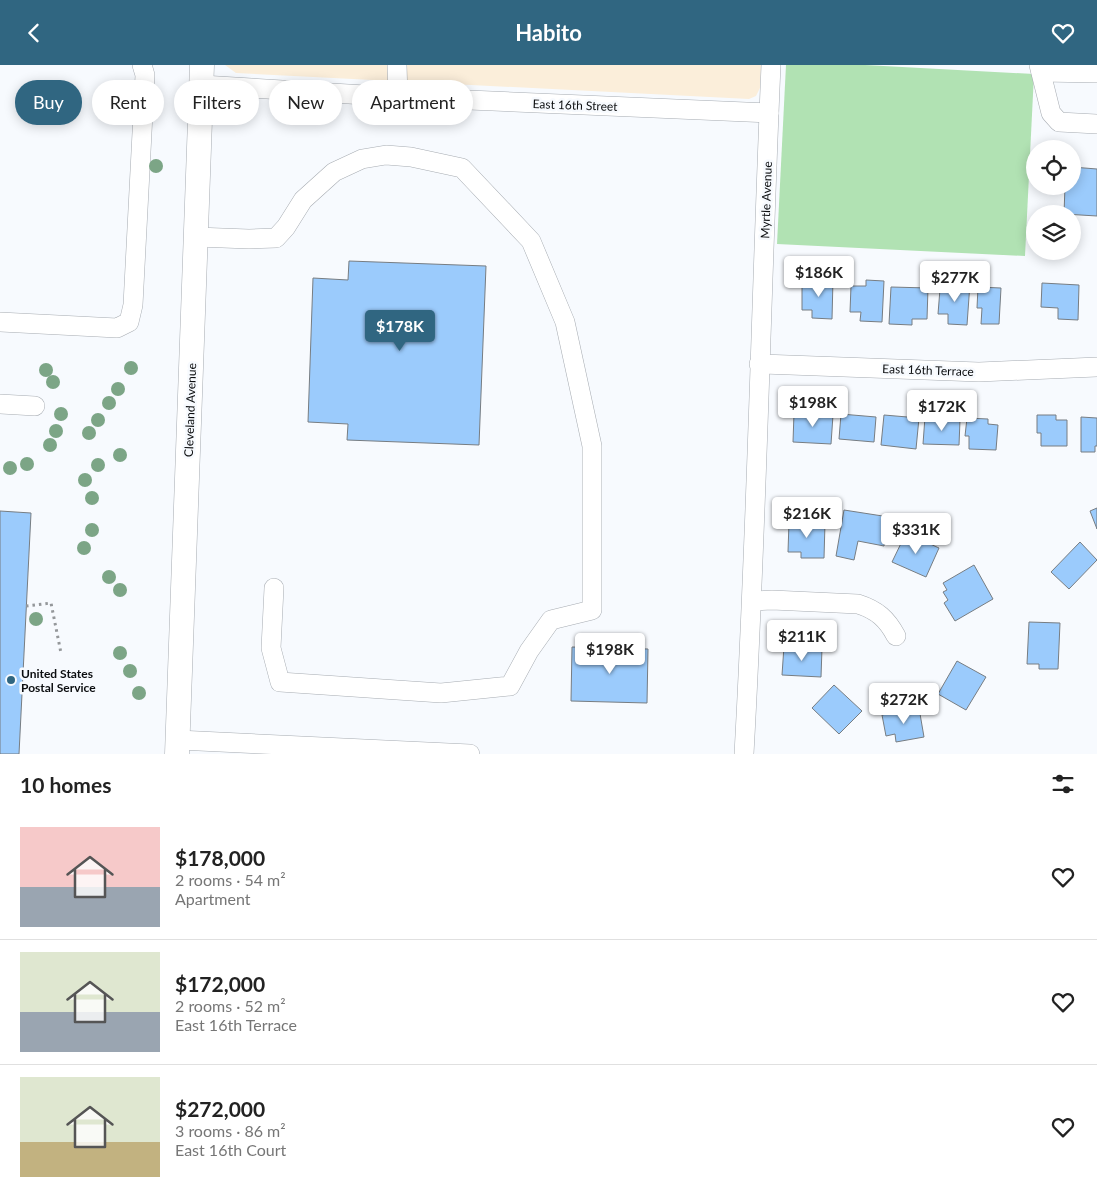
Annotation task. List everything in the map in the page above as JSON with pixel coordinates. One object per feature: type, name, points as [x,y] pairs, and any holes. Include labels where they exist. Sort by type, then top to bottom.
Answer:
[{"type":"main road","name":"Cleveland Avenue","points":[[178,747],[202,75]]},
{"type":"street","points":[[0,322],[117,327],[129,322],[133,305],[145,75],[142,65]]},
{"type":"street","points":[[397,65],[397,80]]},
{"type":"street","name":"Myrtle Avenue","points":[[744,754],[752,601],[771,65]]},
{"type":"street","points":[[1097,73],[1040,69],[1051,113],[1060,122],[1097,124]]},
{"type":"street","name":"East 16th Street","points":[[202,75],[352,92]]},
{"type":"street","name":"East 16th Street","points":[[473,100],[769,113]]},
{"type":"street","points":[[196,237],[276,238],[286,227],[303,200],[334,172],[362,159],[386,155],[411,157],[462,168],[531,241],[565,322],[592,446],[592,611],[551,620],[510,686],[441,693],[280,682],[271,649],[274,588]]},
{"type":"street","name":"East 16th Terrace","points":[[759,364],[979,372],[1097,367]]},
{"type":"street","points":[[0,404],[35,406]]},
{"type":"street","points":[[752,601],[772,600],[858,604],[872,609],[884,618],[896,636]]},
{"type":"street","points":[[178,747],[470,754]]},
{"type":"path","points":[[26,606],[51,603],[61,653]]},
{"type":"shaded area","points":[[225,65],[761,65],[760,88],[756,96],[749,99],[473,85],[473,80],[374,80],[236,73]]},
{"type":"green space","points":[[786,65],[865,65],[1034,74],[1031,140],[1026,140],[1026,195],[1028,195],[1026,205],[1025,256],[777,244]]},
{"type":"building","points":[[1081,168],[1097,169],[1097,216],[1081,215],[1081,205],[1064,205],[1065,195],[1081,195]]},
{"type":"building","points":[[349,261],[486,266],[479,445],[347,440],[348,424],[308,422],[313,278],[348,280]]},
{"type":"building","points":[[815,278],[833,279],[832,319],[812,318],[812,310],[802,310],[802,284],[815,284]]},
{"type":"building","points":[[866,280],[884,281],[882,322],[860,321],[861,312],[850,312],[851,286],[866,286]]},
{"type":"building","points":[[951,282],[970,283],[967,325],[948,324],[948,314],[938,314],[940,289],[951,289]]},
{"type":"building","points":[[1042,283],[1079,285],[1078,320],[1058,319],[1058,308],[1041,307]]},
{"type":"building","points":[[891,287],[928,288],[927,319],[912,319],[912,325],[889,324]]},
{"type":"building","points":[[978,287],[1001,288],[999,324],[981,324],[982,308],[977,308]]},
{"type":"building","points":[[794,413],[833,415],[831,444],[793,442]]},
{"type":"building","points":[[841,414],[876,417],[874,442],[839,439]]},
{"type":"building","points":[[884,415],[919,418],[916,449],[881,445]]},
{"type":"building","points":[[1037,415],[1056,415],[1056,420],[1067,420],[1067,446],[1041,446],[1041,433],[1037,433]]},
{"type":"building","points":[[925,417],[960,420],[959,445],[923,444]]},
{"type":"building","points":[[1081,417],[1097,418],[1097,446],[1095,446],[1095,452],[1081,452]]},
{"type":"building","points":[[967,418],[988,419],[988,424],[998,425],[996,450],[969,449],[969,436],[965,436]]},
{"type":"building","points":[[1097,508],[1097,529],[1090,511]]},
{"type":"building","points":[[844,510],[889,517],[884,546],[858,541],[854,560],[836,556]]},
{"type":"building","name":"United States Postal Service","points":[[0,511],[31,513],[19,754],[0,754]]},
{"type":"building","points":[[789,522],[825,523],[824,558],[801,558],[801,552],[788,552]]},
{"type":"building","points":[[906,533],[939,548],[926,577],[892,562]]},
{"type":"building","points":[[1080,542],[1097,560],[1069,589],[1051,572]]},
{"type":"building","points":[[974,565],[993,599],[955,621],[944,603],[948,600],[943,592],[947,590],[943,583]]},
{"type":"building","points":[[1029,622],[1060,623],[1058,669],[1039,669],[1039,664],[1027,664]]},
{"type":"building","points":[[784,646],[822,648],[821,677],[782,675]]},
{"type":"building","points":[[572,647],[648,649],[647,703],[571,701]]},
{"type":"building","points":[[957,661],[986,677],[966,710],[938,694]]},
{"type":"building","points":[[834,685],[862,711],[839,734],[812,708]]},
{"type":"building","points":[[919,708],[924,737],[896,742],[895,734],[886,736],[882,715]]},
{"type":"place","name":"United States Postal Service","points":[[11,680]]}]
